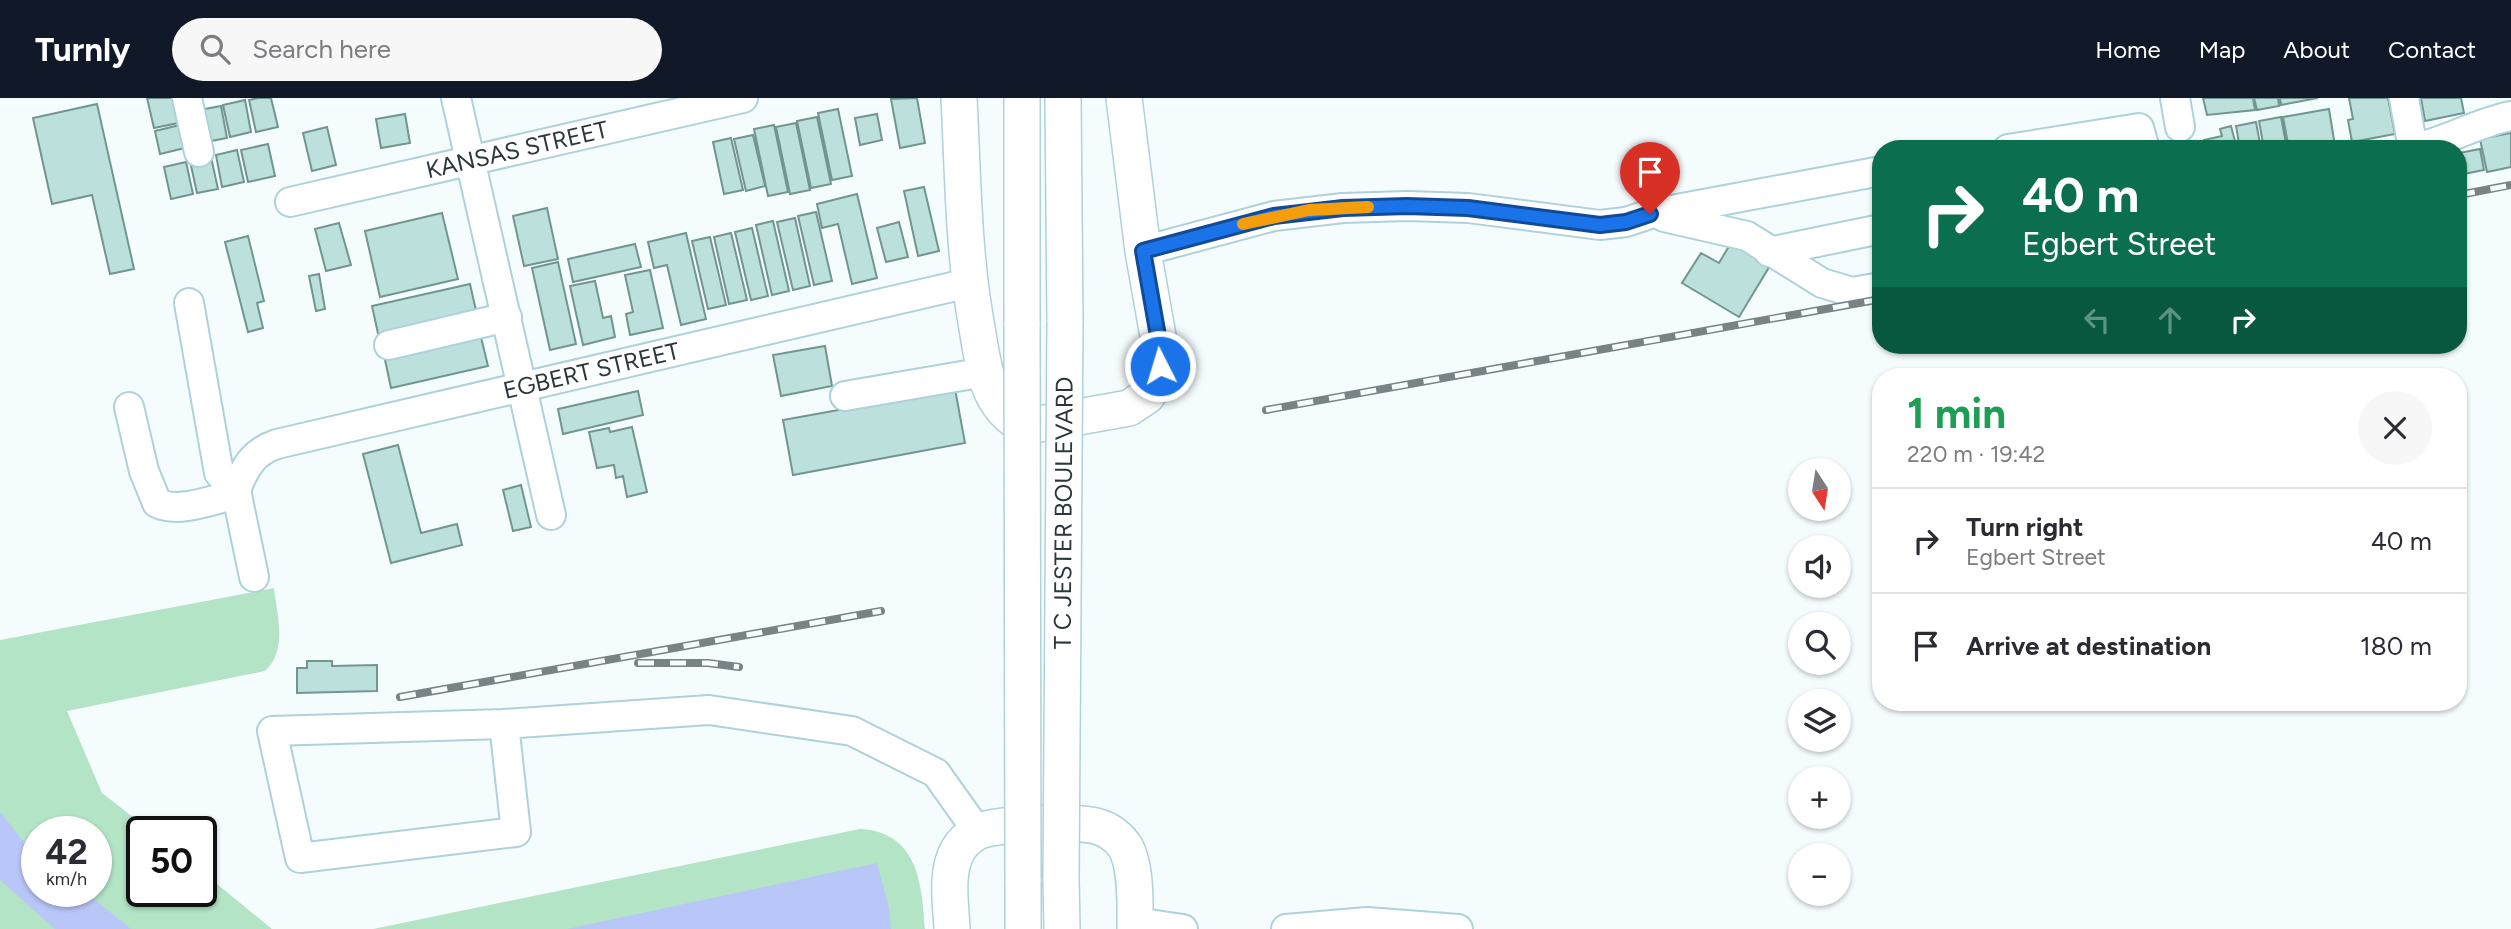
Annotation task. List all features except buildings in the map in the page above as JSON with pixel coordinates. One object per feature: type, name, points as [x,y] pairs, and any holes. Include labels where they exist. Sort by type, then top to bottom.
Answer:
[{"type":"main road","points":[[959,98],[969,283],[985,372],[995,397],[1013,420],[1028,426],[1129,408],[1147,397],[1157,379],[1161,353],[1143,251],[1124,98]]},
{"type":"main road","name":"T C JESTER BOULEVARD","points":[[1022,98],[1023,929]]},
{"type":"main road","name":"T C JESTER BOULEVARD","points":[[1062,929],[1060,879],[1065,322],[1063,98]]},
{"type":"main road","points":[[952,929],[951,876],[955,857],[964,842],[978,832],[1005,825],[1081,824],[1095,825],[1106,830],[1123,844],[1131,861],[1135,926]]},
{"type":"street","points":[[187,98],[199,152]]},
{"type":"street","points":[[456,98],[551,515]]},
{"type":"street","name":"KANSAS STREET","points":[[290,202],[743,98]]},
{"type":"street","points":[[2175,98],[2180,127]]},
{"type":"street","points":[[2404,98],[2411,140]]},
{"type":"street","points":[[2444,140],[2483,123],[2511,117]]},
{"type":"street","points":[[2064,140],[2139,128],[2142,140]]},
{"type":"street","points":[[1143,251],[1274,216],[1343,208],[1468,208],[1600,225],[1872,173]]},
{"type":"street","points":[[1650,214],[1747,236],[1822,283],[1852,292],[1872,289]]},
{"type":"street","points":[[1769,252],[1872,231]]},
{"type":"street","name":"EGBERT STREET","points":[[236,492],[251,458],[277,443],[969,283]]},
{"type":"street","points":[[189,303],[219,473],[236,492],[254,577]]},
{"type":"street","points":[[389,345],[507,317]]},
{"type":"street","points":[[845,396],[985,372]]},
{"type":"street","points":[[129,407],[144,471],[156,503],[176,507],[236,492]]},
{"type":"street","points":[[504,724],[516,832],[300,858],[272,731],[504,724],[709,710],[852,731],[936,773],[978,832]]},
{"type":"street","points":[[1286,929],[1367,922],[1458,929]]},
{"type":"street","points":[[1135,926],[1183,929]]},
{"type":"green space","points":[[274,588],[279,643],[272,663],[265,671],[67,711],[102,793],[132,816],[126,816],[126,907],[217,907],[217,884],[272,929],[0,929],[0,640]]},
{"type":"green space","points":[[860,829],[879,832],[905,850],[918,878],[925,929],[373,929]]},
{"type":"water","points":[[0,812],[21,838],[21,899],[0,880]]},
{"type":"water","points":[[877,863],[889,908],[891,929],[567,929]]},
{"type":"water","points":[[30,907],[104,907],[131,929],[55,929]]},
{"type":"railway","points":[[2467,193],[2511,185]]},
{"type":"railway","points":[[1266,410],[1872,301]]},
{"type":"railway","points":[[400,697],[881,611]]},
{"type":"railway","points":[[638,663],[708,663],[739,667]]},
{"type":"slow traffic","points":[[1243,224],[1309,210],[1368,207]]},
{"type":"route","points":[[1160,366],[1161,353],[1143,251],[1274,216],[1309,210],[1407,206],[1468,208],[1600,225],[1626,222],[1650,214]]}]
